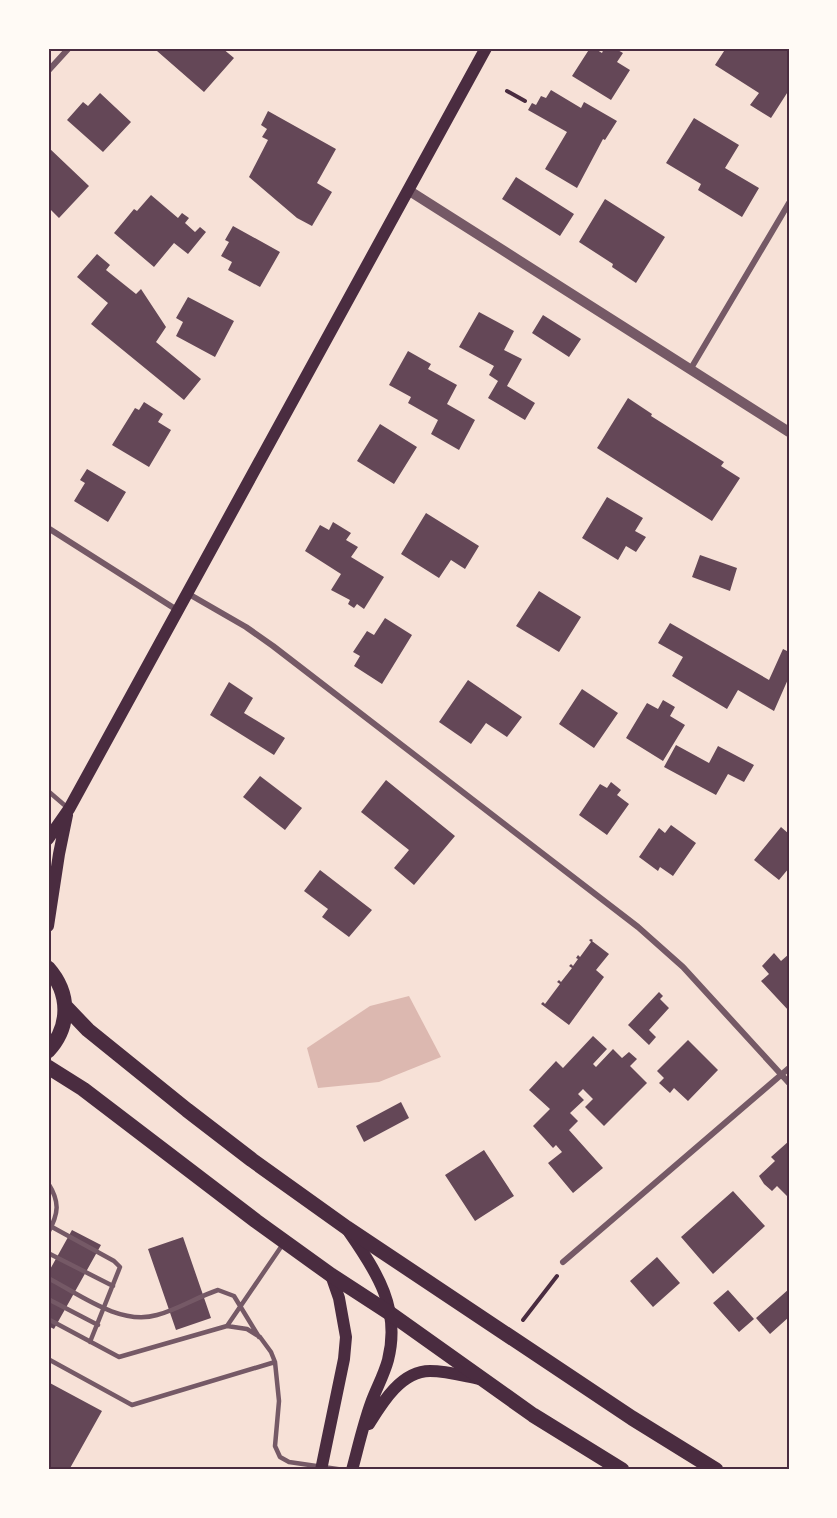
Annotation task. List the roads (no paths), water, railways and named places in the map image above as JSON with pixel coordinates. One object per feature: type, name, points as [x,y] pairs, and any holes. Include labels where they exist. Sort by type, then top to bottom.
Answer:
[{"type":"main road","points":[[48,839],[69,809],[486,48]]},
{"type":"main road","points":[[48,926],[59,854],[69,809]]},
{"type":"main road","points":[[48,968],[58,982],[66,1006],[88,1030],[252,1160],[347,1228],[632,1418],[716,1470]]},
{"type":"main road","points":[[48,1051],[61,1033],[66,1006]]},
{"type":"main road","points":[[48,1067],[92,1095],[284,1242],[331,1275],[391,1314],[482,1379],[622,1470]]},
{"type":"main road","points":[[347,1228],[383,1287],[391,1314],[392,1330],[388,1360],[370,1404],[352,1470]]},
{"type":"main road","points":[[321,1469],[344,1359],[346,1337],[339,1298],[331,1275]]},
{"type":"main road","points":[[362,1435],[397,1386],[416,1373],[428,1371],[482,1379]]},
{"type":"street","points":[[48,71],[69,48]]},
{"type":"street","points":[[408,190],[789,432]]},
{"type":"street","points":[[690,371],[789,203]]},
{"type":"street","points":[[48,528],[177,610]]},
{"type":"street","points":[[186,593],[246,627],[273,646],[638,927],[683,967],[780,1076],[789,1083]]},
{"type":"street","points":[[563,1262],[789,1068]]},
{"type":"lane","points":[[48,791],[69,809]]},
{"type":"lane","points":[[48,1183],[58,1206],[48,1233]]},
{"type":"lane","points":[[51,1227],[114,1261],[120,1267],[90,1342]]},
{"type":"lane","points":[[227,1326],[284,1242]]},
{"type":"lane","points":[[48,1253],[113,1286]]},
{"type":"lane","points":[[48,1278],[105,1308],[132,1318],[156,1316],[218,1290],[234,1296],[271,1352],[274,1362],[279,1401],[275,1446],[280,1457],[289,1462],[321,1469],[344,1470]]},
{"type":"lane","points":[[48,1299],[98,1325]]},
{"type":"lane","points":[[48,1319],[119,1357],[227,1326],[247,1329],[260,1337]]},
{"type":"lane","points":[[48,1359],[132,1405],[274,1362]]}]
